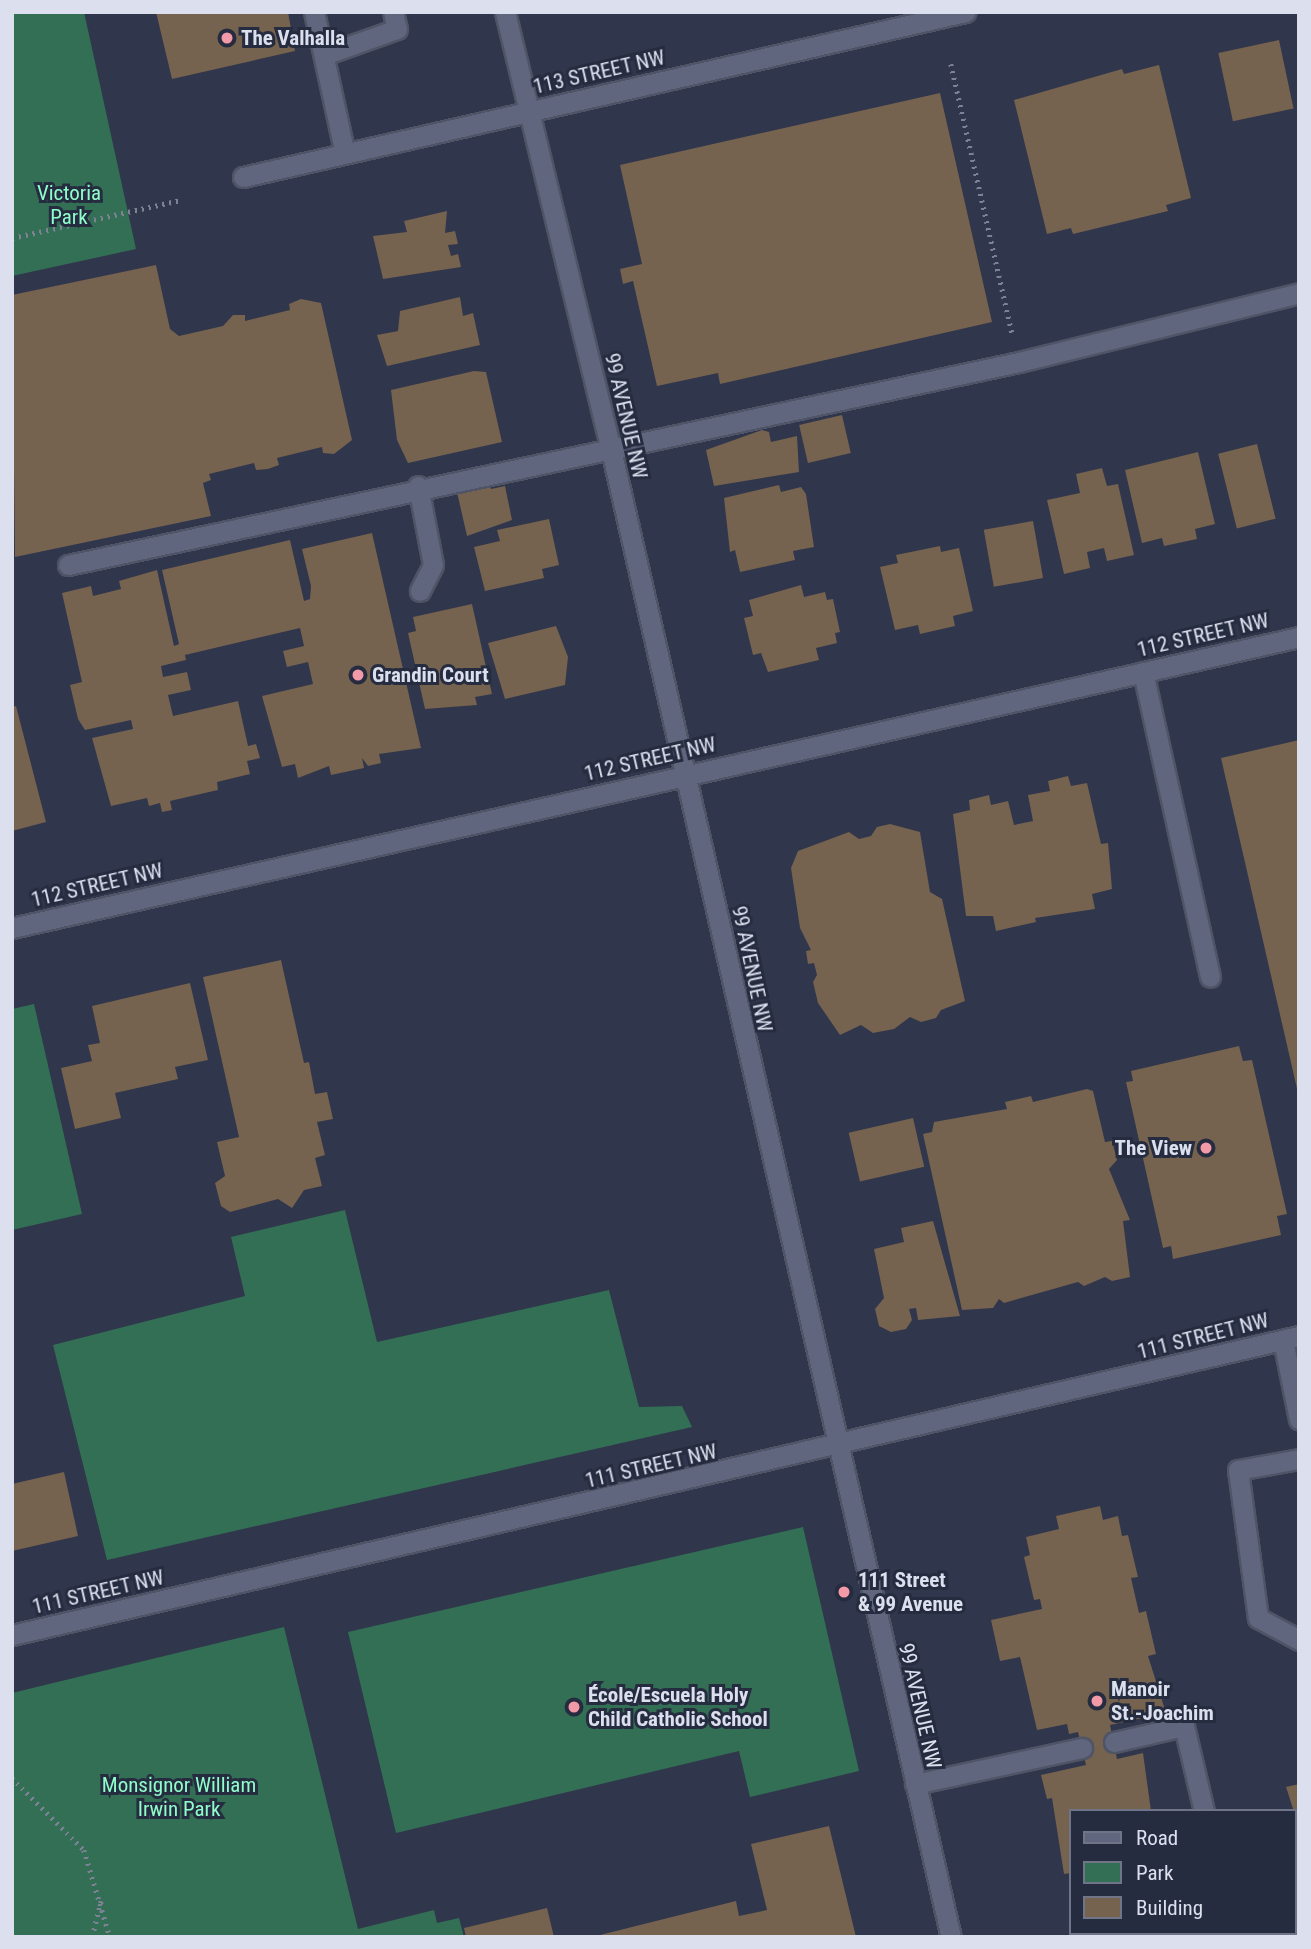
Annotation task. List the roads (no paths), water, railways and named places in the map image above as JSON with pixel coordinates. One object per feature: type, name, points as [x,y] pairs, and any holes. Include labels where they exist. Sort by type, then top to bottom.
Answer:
[{"type":"street","points":[[314,12],[345,153]]},
{"type":"street","points":[[324,55],[397,29],[393,12]]},
{"type":"street","name":"99 AVENUE NW","points":[[505,12],[610,445],[951,1937]]},
{"type":"street","name":"113 STREET NW","points":[[243,177],[965,12]]},
{"type":"street","points":[[68,565],[610,445],[1019,362],[1299,293]]},
{"type":"street","points":[[418,486],[433,565],[420,592]]},
{"type":"street","name":"112 STREET NW","points":[[12,928],[1299,637]]},
{"type":"street","points":[[1143,672],[1210,977]]},
{"type":"street","points":[[1291,1338],[1299,1419]]},
{"type":"street","name":"111 STREET NW","points":[[12,1635],[837,1447],[1291,1338]]},
{"type":"street","points":[[1299,1460],[1238,1470],[1258,1618],[1299,1640]]},
{"type":"street","points":[[1114,1742],[1184,1726],[1204,1809]]},
{"type":"street","points":[[915,1784],[1082,1748]]},
{"type":"place","name":"The Valhalla","points":[[227,38]]},
{"type":"place","name":"Grandin Court","points":[[358,675]]},
{"type":"place","name":"The View","points":[[1206,1148]]},
{"type":"place","name":"111 Street & 99 Avenue","points":[[844,1592]]},
{"type":"place","name":"Manoir St.-Joachim","points":[[1097,1701]]},
{"type":"place","name":"École/Escuela Holy Child Catholic School","points":[[574,1707]]},
{"type":"park label","name":"Victoria Park","points":[[69,205]]},
{"type":"park label","name":"Monsignor William Irwin Park","points":[[179,1797]]}]
